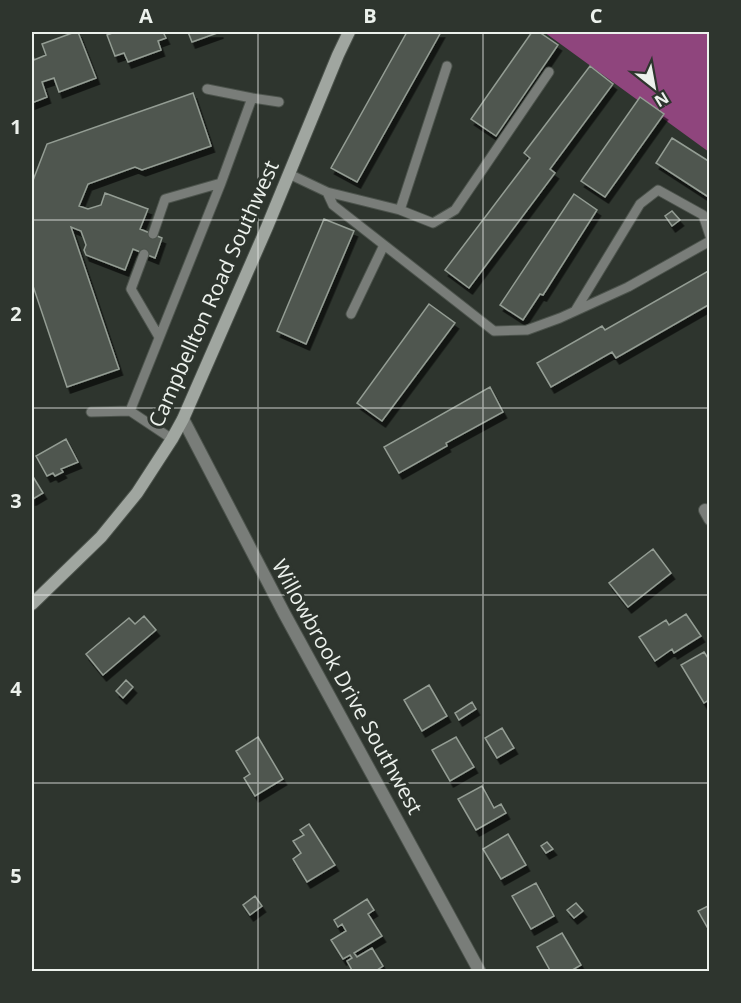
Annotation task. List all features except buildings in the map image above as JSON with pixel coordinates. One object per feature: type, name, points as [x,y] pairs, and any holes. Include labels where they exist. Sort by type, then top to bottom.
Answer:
[{"type":"main road","name":"Campbellton Road Southwest","points":[[32,604],[101,537],[137,493],[172,439],[183,419],[349,32]]},
{"type":"street","name":"Willowbrook Drive Southwest","points":[[183,419],[284,613],[480,972]]},
{"type":"lane","points":[[400,210],[447,66]]},
{"type":"lane","points":[[289,174],[327,192],[400,210],[433,223],[455,210],[549,72]]},
{"type":"lane","points":[[207,88],[279,102]]},
{"type":"lane","points":[[130,411],[221,183],[252,98]]},
{"type":"lane","points":[[153,234],[165,200],[221,183]]},
{"type":"lane","points":[[575,311],[640,204],[658,190],[703,215],[710,236]]},
{"type":"lane","points":[[327,192],[333,205],[494,331],[527,330],[575,311],[628,287],[710,241]]},
{"type":"lane","points":[[351,314],[384,245]]},
{"type":"lane","points":[[144,254],[131,289],[159,337]]},
{"type":"lane","points":[[91,412],[130,411],[172,439]]},
{"type":"shaded area","points":[[544,32],[709,32],[709,152]]}]
